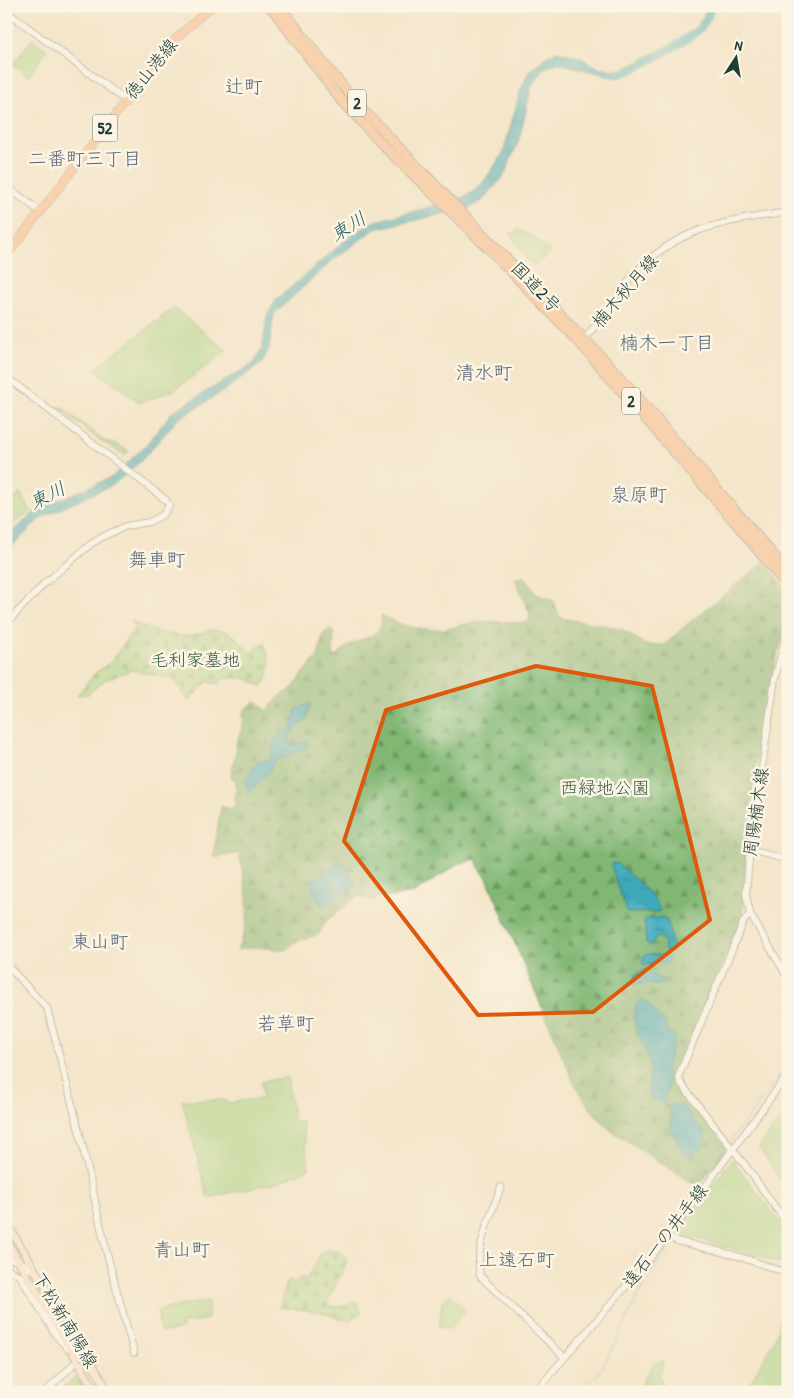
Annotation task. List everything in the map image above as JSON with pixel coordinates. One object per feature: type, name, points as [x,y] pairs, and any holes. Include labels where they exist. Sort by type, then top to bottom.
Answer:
[{"type":"highway","name":"2","points":[[270,6],[337,95],[378,140],[426,186],[439,194]]},
{"type":"highway","name":"国道2号","points":[[280,6],[362,110],[467,223],[582,341],[618,374],[788,572]]},
{"type":"highway","name":"国道2号","points":[[582,341],[788,586]]},
{"type":"main road","name":"徳山港線","points":[[6,256],[171,43],[212,6]]},
{"type":"main road","name":"下松新南陽線","points":[[6,1222],[109,1392]]},
{"type":"main road","name":"下松新南陽線","points":[[6,1241],[96,1392]]},
{"type":"street","points":[[6,11],[125,100]]},
{"type":"street","points":[[6,186],[40,212]]},
{"type":"street","name":"楠木秋月線","points":[[582,341],[640,269],[671,243],[704,228],[788,212]]},
{"type":"street","points":[[6,378],[166,500],[168,506],[163,515],[149,522],[126,526],[91,544],[45,583],[6,624]]},
{"type":"street","name":"周陽楠木線","points":[[788,638],[775,679],[750,850],[746,894],[750,914],[788,978]]},
{"type":"street","points":[[750,850],[788,860]]},
{"type":"street","points":[[750,914],[744,921],[679,1075],[680,1082],[768,1195],[788,1225]]},
{"type":"street","points":[[6,964],[48,1008],[80,1134],[106,1250],[134,1353]]},
{"type":"street","name":"遠石一の井手線","points":[[535,1392],[646,1263],[788,1074]]},
{"type":"street","points":[[501,1188],[481,1248],[479,1260],[480,1276],[564,1358]]},
{"type":"street","points":[[6,1241],[13,1234]]},
{"type":"street","points":[[667,1236],[677,1241],[734,1255],[788,1273]]},
{"type":"street","points":[[6,1258],[19,1261],[32,1269],[40,1278]]},
{"type":"street","points":[[6,1268],[20,1276],[55,1334],[72,1354]]},
{"type":"street","points":[[45,1392],[77,1361]]},
{"type":"highlighted area","points":[[536,666],[652,686],[710,920],[593,1012],[478,1015],[344,841],[386,710]]},
{"type":"green space","points":[[32,39],[47,50],[29,76],[13,64]]},
{"type":"green space","points":[[518,230],[530,235],[551,252],[535,265],[529,262],[510,234]]},
{"type":"green space","points":[[174,308],[227,351],[174,390],[140,403],[94,369]]},
{"type":"green space","points":[[57,407],[62,407],[104,441],[129,451],[124,456],[123,453],[98,439]]},
{"type":"green space","points":[[20,493],[31,510],[6,529],[6,508]]},
{"type":"green space","name":"西緑地公園","points":[[765,561],[788,591],[788,628],[778,651],[767,697],[756,764],[747,843],[742,919],[704,1003],[676,1077],[681,1091],[728,1149],[698,1187],[612,1131],[588,1106],[571,1076],[487,878],[479,868],[476,859],[458,864],[414,893],[369,900],[358,896],[326,921],[319,934],[297,941],[285,950],[255,947],[237,950],[247,919],[246,891],[239,853],[213,858],[221,806],[230,809],[235,806],[236,782],[231,776],[236,752],[235,747],[244,721],[243,714],[246,708],[256,701],[267,711],[281,695],[290,691],[318,656],[323,634],[330,629],[334,633],[333,653],[336,657],[347,647],[377,632],[380,627],[381,615],[397,623],[424,629],[452,628],[481,621],[528,623],[530,614],[515,578],[525,577],[536,594],[554,601],[559,616],[565,619],[623,630],[646,645],[665,645],[679,631]]},
{"type":"green space","name":"毛利家墓地","points":[[131,620],[152,630],[170,634],[187,636],[214,630],[227,632],[240,641],[251,653],[264,642],[270,664],[266,680],[262,686],[245,678],[222,678],[220,684],[207,682],[188,701],[174,679],[130,670],[105,680],[88,694],[77,695],[95,673],[112,661],[135,627]]},
{"type":"green space","points":[[287,1077],[294,1122],[302,1121],[309,1168],[281,1181],[208,1198],[182,1100],[224,1100],[228,1103],[263,1098],[261,1082]]},
{"type":"green space","points":[[788,1108],[788,1191],[759,1148]]},
{"type":"green space","points":[[732,1159],[788,1233],[788,1265],[680,1234]]},
{"type":"green space","points":[[327,1250],[339,1252],[347,1262],[327,1302],[331,1307],[346,1306],[356,1301],[362,1313],[347,1321],[320,1312],[279,1307],[288,1280],[296,1283],[300,1278],[307,1278],[320,1255]]},
{"type":"green space","points":[[450,1294],[466,1311],[449,1330],[444,1326],[442,1328],[439,1327],[442,1301]]},
{"type":"green space","points":[[788,1297],[788,1392],[745,1392],[775,1339]]},
{"type":"green space","points":[[208,1300],[208,1319],[181,1324],[182,1328],[161,1333],[157,1311]]},
{"type":"green space","points":[[664,1360],[659,1377],[669,1392],[636,1392],[654,1363]]},
{"type":"green space","points":[[76,1375],[86,1392],[59,1392]]},
{"type":"water","points":[[557,51],[579,57],[603,70],[617,74],[597,73],[558,63],[545,68],[532,86],[519,140],[504,176],[482,201],[467,209],[375,229],[332,261],[274,314],[269,349],[261,364],[219,394],[178,419],[141,461],[113,485],[41,518],[6,553],[6,537],[38,509],[112,477],[146,445],[172,412],[254,363],[262,349],[267,316],[276,300],[347,239],[372,222],[460,199],[474,191],[484,181],[503,153],[520,92],[528,73],[544,58]]},
{"type":"water","points":[[308,705],[307,718],[290,737],[289,744],[294,745],[305,741],[308,742],[307,747],[282,758],[275,759],[271,769],[247,795],[248,787],[244,783],[258,762],[268,760],[273,752],[276,738],[291,729],[296,710]]},
{"type":"water","points":[[342,861],[357,885],[341,894],[325,871]]},
{"type":"water","points":[[612,863],[617,863],[642,886],[658,905],[660,912],[627,913],[611,866]]},
{"type":"water","points":[[324,872],[340,897],[322,907],[309,881]]},
{"type":"water","points":[[663,917],[667,920],[673,949],[667,952],[663,940],[659,937],[655,938],[652,944],[646,943],[644,921],[646,919]]},
{"type":"water","points":[[644,955],[665,956],[669,959],[668,963],[644,965],[642,962]]},
{"type":"water","points":[[644,970],[661,979],[664,984],[653,985],[645,983],[633,985],[636,974]]},
{"type":"water","points":[[643,1000],[648,1003],[657,1016],[662,1018],[665,1022],[667,1033],[674,1035],[675,1038],[666,1067],[669,1088],[663,1098],[665,1101],[663,1104],[659,1100],[652,1100],[650,1096],[648,1087],[650,1066],[635,1026],[635,1010],[638,1002]]},
{"type":"water","points":[[672,1104],[683,1106],[704,1133],[705,1139],[701,1149],[689,1156],[682,1152],[682,1147],[672,1133],[669,1106]]},
{"type":"waterway","name":"東川","points":[[605,72],[612,74],[624,72],[647,62],[674,46],[701,27],[711,6]]},
{"type":"waterway","points":[[730,1142],[788,1064]]},
{"type":"waterway","points":[[667,1231],[728,1145]]},
{"type":"waterway","points":[[576,1392],[589,1383],[602,1369],[645,1282],[671,1246],[669,1240]]},
{"type":"district","name":"辻町","points":[[244,86]]},
{"type":"district","name":"二番町三丁目","points":[[85,158]]},
{"type":"district","name":"楠木一丁目","points":[[667,342]]},
{"type":"district","name":"清水町","points":[[484,372]]},
{"type":"district","name":"泉原町","points":[[639,494]]},
{"type":"district","name":"舞車町","points":[[157,559]]},
{"type":"district","name":"東山町","points":[[100,941]]},
{"type":"district","name":"若草町","points":[[286,1023]]},
{"type":"district","name":"青山町","points":[[182,1249]]},
{"type":"district","name":"上遠石町","points":[[517,1259]]}]
